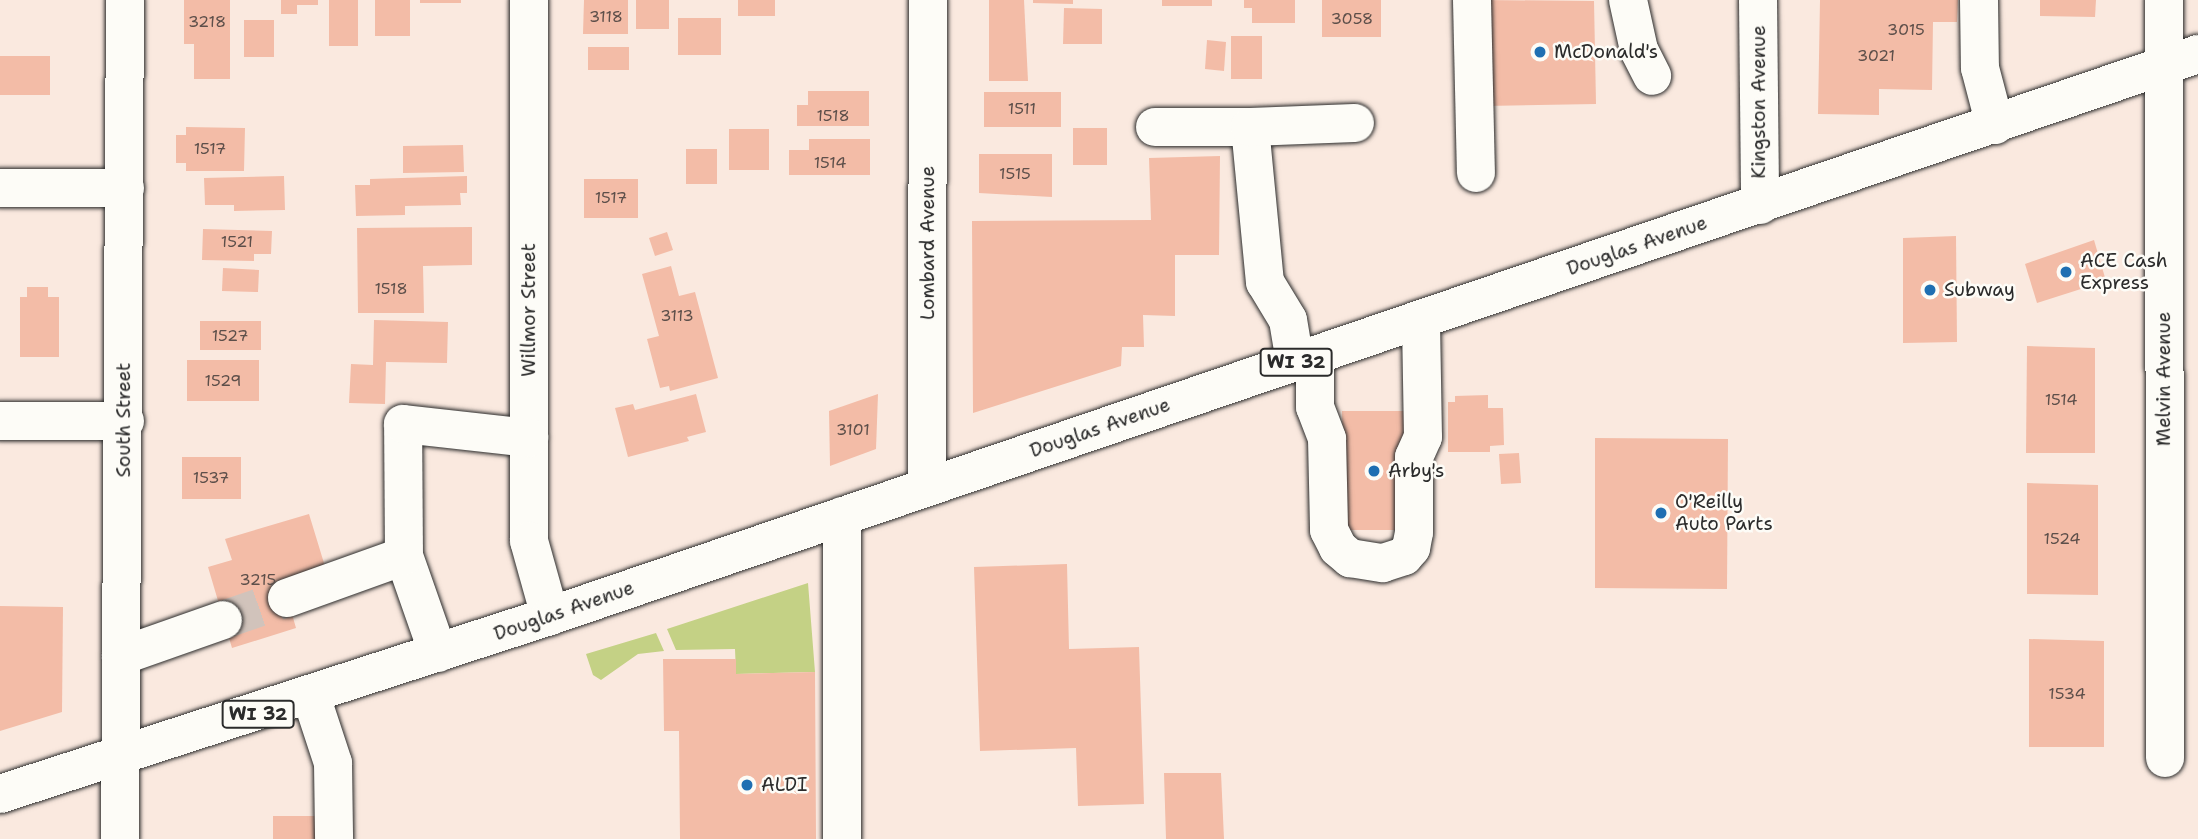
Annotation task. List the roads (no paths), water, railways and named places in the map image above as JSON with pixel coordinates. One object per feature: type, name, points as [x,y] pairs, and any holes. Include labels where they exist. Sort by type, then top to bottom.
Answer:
[{"type":"street","name":"South Street","points":[[120,839],[125,421],[125,0]]},
{"type":"street","name":"Willmor Street","points":[[529,0],[529,541],[550,616]]},
{"type":"street","name":"Lombard Avenue","points":[[927,487],[928,0]]},
{"type":"street","points":[[1472,0],[1476,173]]},
{"type":"street","points":[[1628,0],[1639,50],[1652,76]]},
{"type":"street","name":"Kingston Avenue","points":[[1758,0],[1759,205]]},
{"type":"street","points":[[1979,0],[1980,68],[1995,125]]},
{"type":"street","name":"Melvin Avenue","points":[[2164,0],[2181,61],[2165,758]]},
{"type":"street","name":"Douglas Avenue","points":[[0,794],[550,616],[2181,61]]},
{"type":"street","points":[[1155,127],[1355,123]]},
{"type":"street","points":[[1250,127],[1265,282],[1288,320],[1305,359],[1315,407],[1328,439],[1329,530],[1338,548],[1350,558],[1383,563],[1404,556],[1411,548],[1414,532],[1413,457],[1423,437],[1421,320]]},
{"type":"street","points":[[0,188],[125,188]]},
{"type":"street","points":[[0,421],[125,421]]},
{"type":"street","points":[[438,653],[404,556],[403,424],[529,438]]},
{"type":"street","points":[[842,516],[842,839]]},
{"type":"street","points":[[287,597],[404,556]]},
{"type":"street","points":[[121,656],[223,620]]},
{"type":"street","points":[[312,695],[333,763],[346,789],[350,839]]},
{"type":"street","points":[[333,763],[334,839]]},
{"type":"tunnel","points":[[223,620],[287,598]]},
{"type":"place","name":"McDonald's","points":[[1540,52]]},
{"type":"place","name":"ACE Cash Express","points":[[2066,272]]},
{"type":"place","name":"Subway","points":[[1930,290]]},
{"type":"place","name":"Arby's","points":[[1374,471]]},
{"type":"place","name":"O'Reilly Auto Parts","points":[[1661,513]]},
{"type":"place","name":"ALDI","points":[[747,785]]}]
